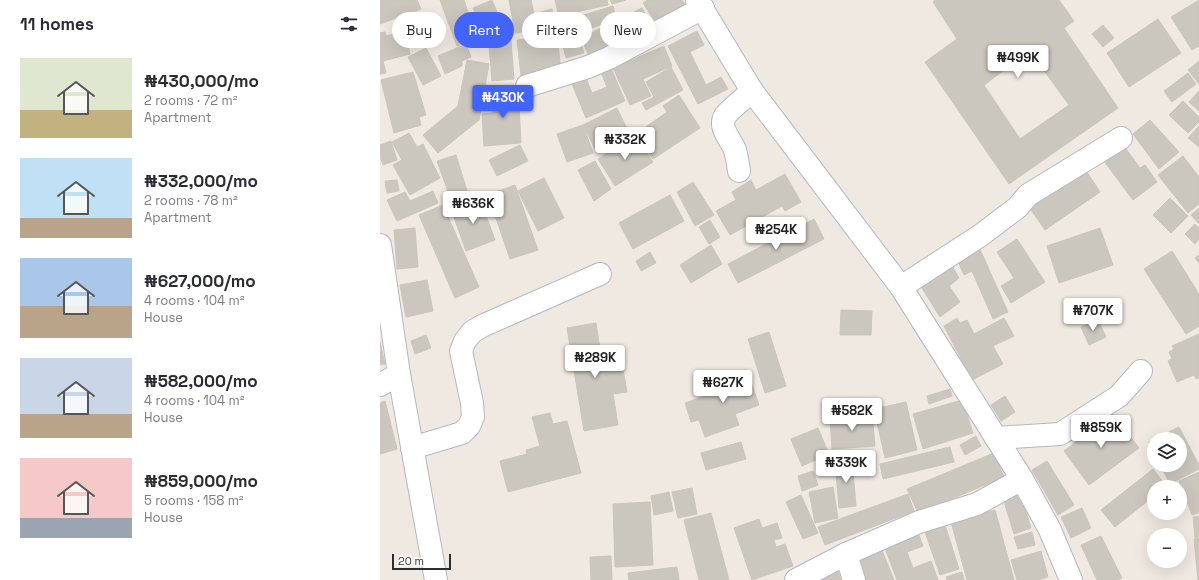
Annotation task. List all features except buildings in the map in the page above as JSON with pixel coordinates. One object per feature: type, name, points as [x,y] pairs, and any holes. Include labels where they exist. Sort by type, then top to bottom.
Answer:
[{"type":"street","points":[[527,86],[588,67],[610,58],[700,4],[752,91],[901,288],[1022,479],[1050,530],[1071,580]]},
{"type":"street","points":[[739,171],[734,148],[726,134],[723,122],[726,115],[752,91]]},
{"type":"street","points":[[901,288],[982,235],[1018,207],[1028,195],[1121,138]]},
{"type":"street","points":[[380,245],[399,374],[436,580]]},
{"type":"street","points":[[412,448],[462,433],[469,426],[473,417],[472,404],[462,351],[465,341],[472,332],[482,326],[600,274]]},
{"type":"street","points":[[996,438],[1060,434],[1119,396],[1141,371]]},
{"type":"street","points":[[380,385],[399,374]]},
{"type":"street","points":[[796,580],[846,554],[919,522],[977,504],[1022,479]]},
{"type":"street","points":[[846,554],[854,580]]}]
